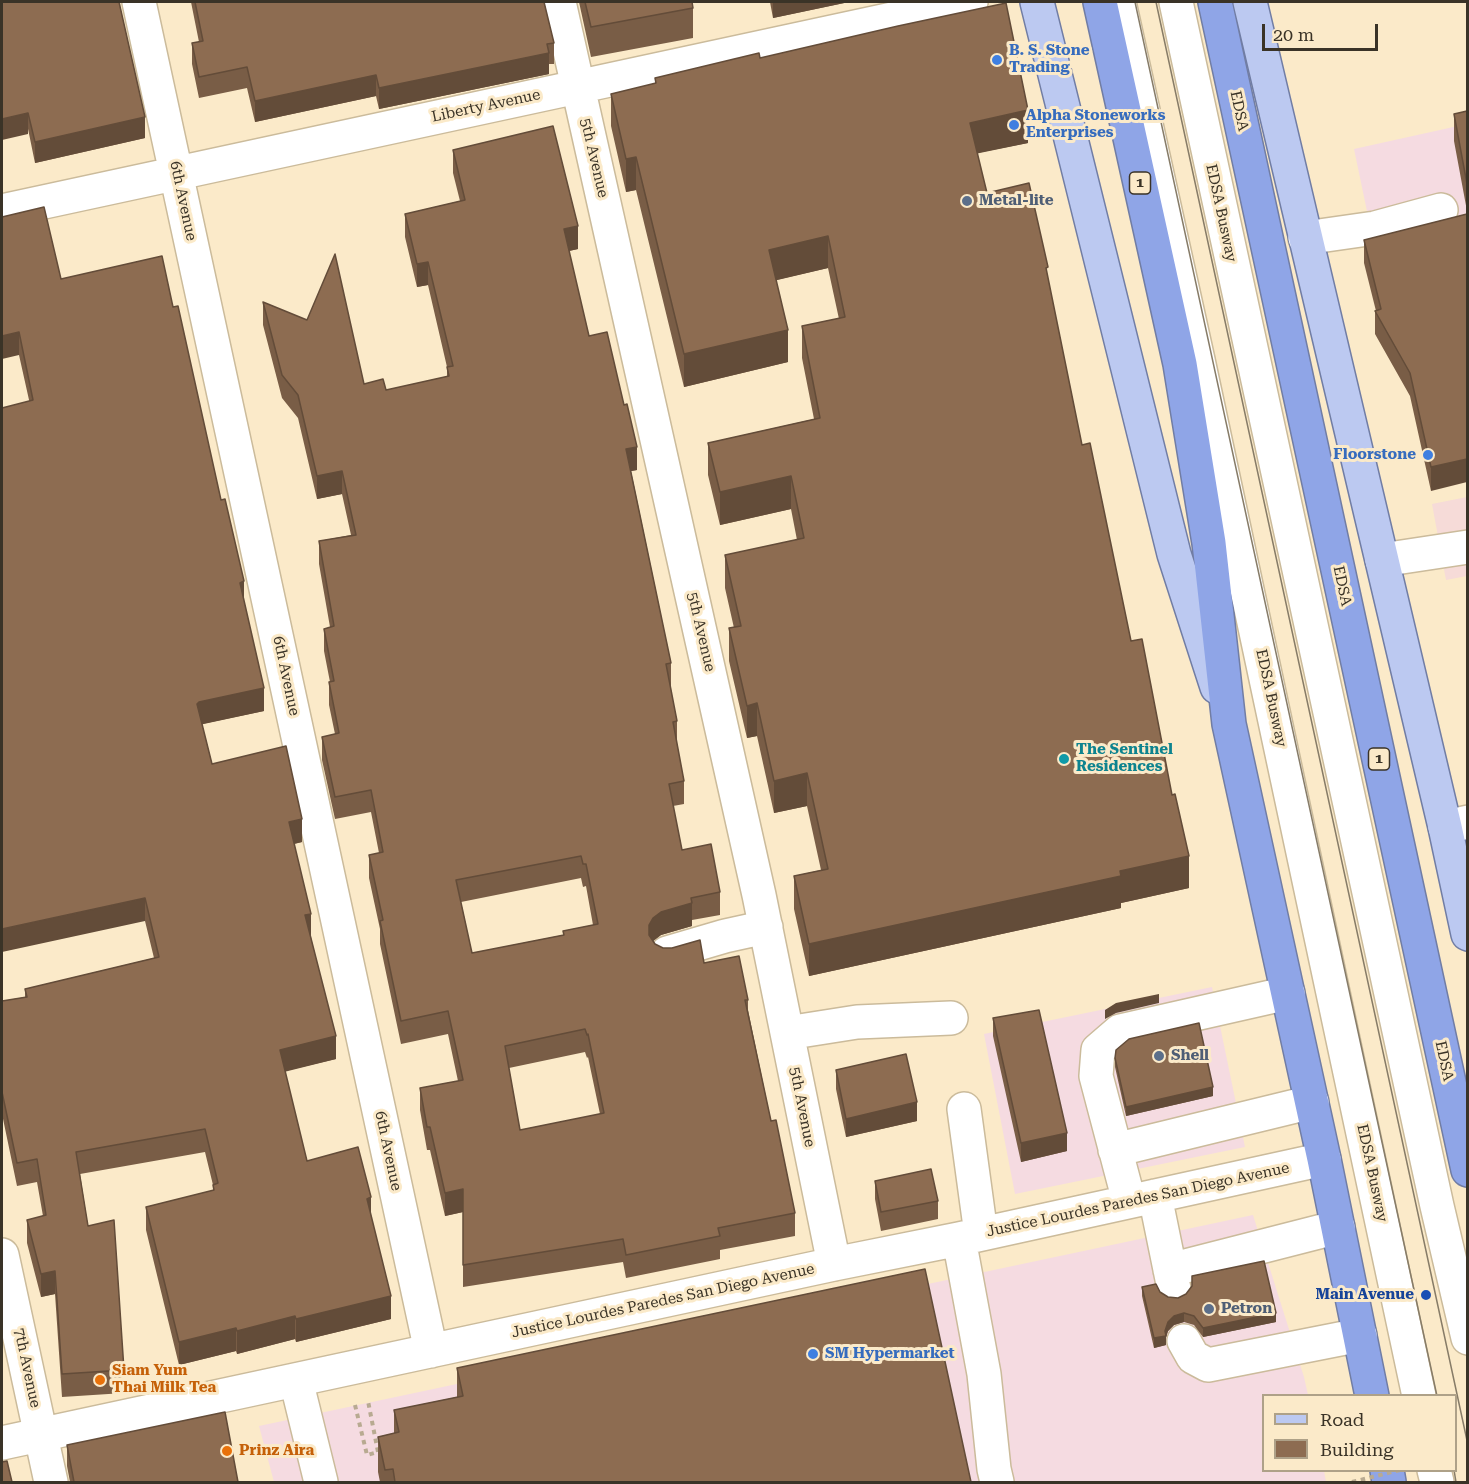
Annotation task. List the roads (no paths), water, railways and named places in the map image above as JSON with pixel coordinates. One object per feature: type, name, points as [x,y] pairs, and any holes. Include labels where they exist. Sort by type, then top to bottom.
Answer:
[{"type":"highway","name":"1","points":[[1100,2],[1189,362],[1229,724],[1312,1102],[1372,1394]]},
{"type":"highway","name":"EDSA","points":[[1215,2],[1467,1170]]},
{"type":"main road","name":"1","points":[[1037,2],[1174,554],[1229,724]]},
{"type":"main road","points":[[1250,2],[1382,561],[1456,825],[1467,934]]},
{"type":"street","name":"6th Avenue","points":[[139,2],[431,1351]]},
{"type":"street","name":"5th Avenue","points":[[559,2],[766,927],[834,1264]]},
{"type":"street","name":"Liberty Avenue","points":[[2,211],[971,2]]},
{"type":"street","name":"EDSA Busway","points":[[1119,2],[1189,362],[1419,1394]]},
{"type":"street","name":"EDSA Busway","points":[[1176,2],[1467,1338]]},
{"type":"street","points":[[1305,238],[1374,228],[1441,210]]},
{"type":"street","points":[[1382,561],[1467,547]]},
{"type":"street","points":[[667,953],[766,927]]},
{"type":"street","points":[[1288,993],[1120,1031],[1098,1050],[1096,1076],[1115,1150],[1142,1199],[1172,1280],[1338,1227]]},
{"type":"street","points":[[788,1034],[857,1022],[951,1018]]},
{"type":"street","points":[[1115,1150],[1312,1102]]},
{"type":"street","points":[[964,1109],[970,1237],[997,1482]]},
{"type":"street","name":"Justice Lourdes Paredes San Diego Avenue","points":[[2,1443],[834,1264],[970,1237],[1324,1159]]},
{"type":"street","name":"7th Avenue","points":[[2,1255],[51,1482]]},
{"type":"street","points":[[1184,1341],[1193,1357],[1208,1365],[1360,1335]]},
{"type":"street","points":[[296,1380],[321,1482]]},
{"type":"tram line","points":[[1135,2],[1437,1394]]},
{"type":"tram line","points":[[1156,2],[1457,1394]]},
{"type":"tram line","points":[[1457,1394],[1468,1445]]},
{"type":"tram line","points":[[1454,1472],[1456,1482]]},
{"type":"place","name":"B. S. Stone Trading","points":[[997,60]]},
{"type":"place","name":"Alpha Stoneworks Enterprises","points":[[1014,125]]},
{"type":"place","name":"Metal-lite","points":[[967,201]]},
{"type":"place","name":"Floorstone","points":[[1428,455]]},
{"type":"place","name":"The Sentinel Residences","points":[[1064,759]]},
{"type":"place","name":"Shell","points":[[1159,1056]]},
{"type":"place","name":"Main Avenue","points":[[1426,1295]]},
{"type":"place","name":"Petron","points":[[1209,1309]]},
{"type":"place","name":"SM Hypermarket","points":[[813,1354]]},
{"type":"place","name":"Siam Yum Thai Milk Tea","points":[[100,1380]]},
{"type":"place","name":"Prinz Aira","points":[[227,1451]]}]
